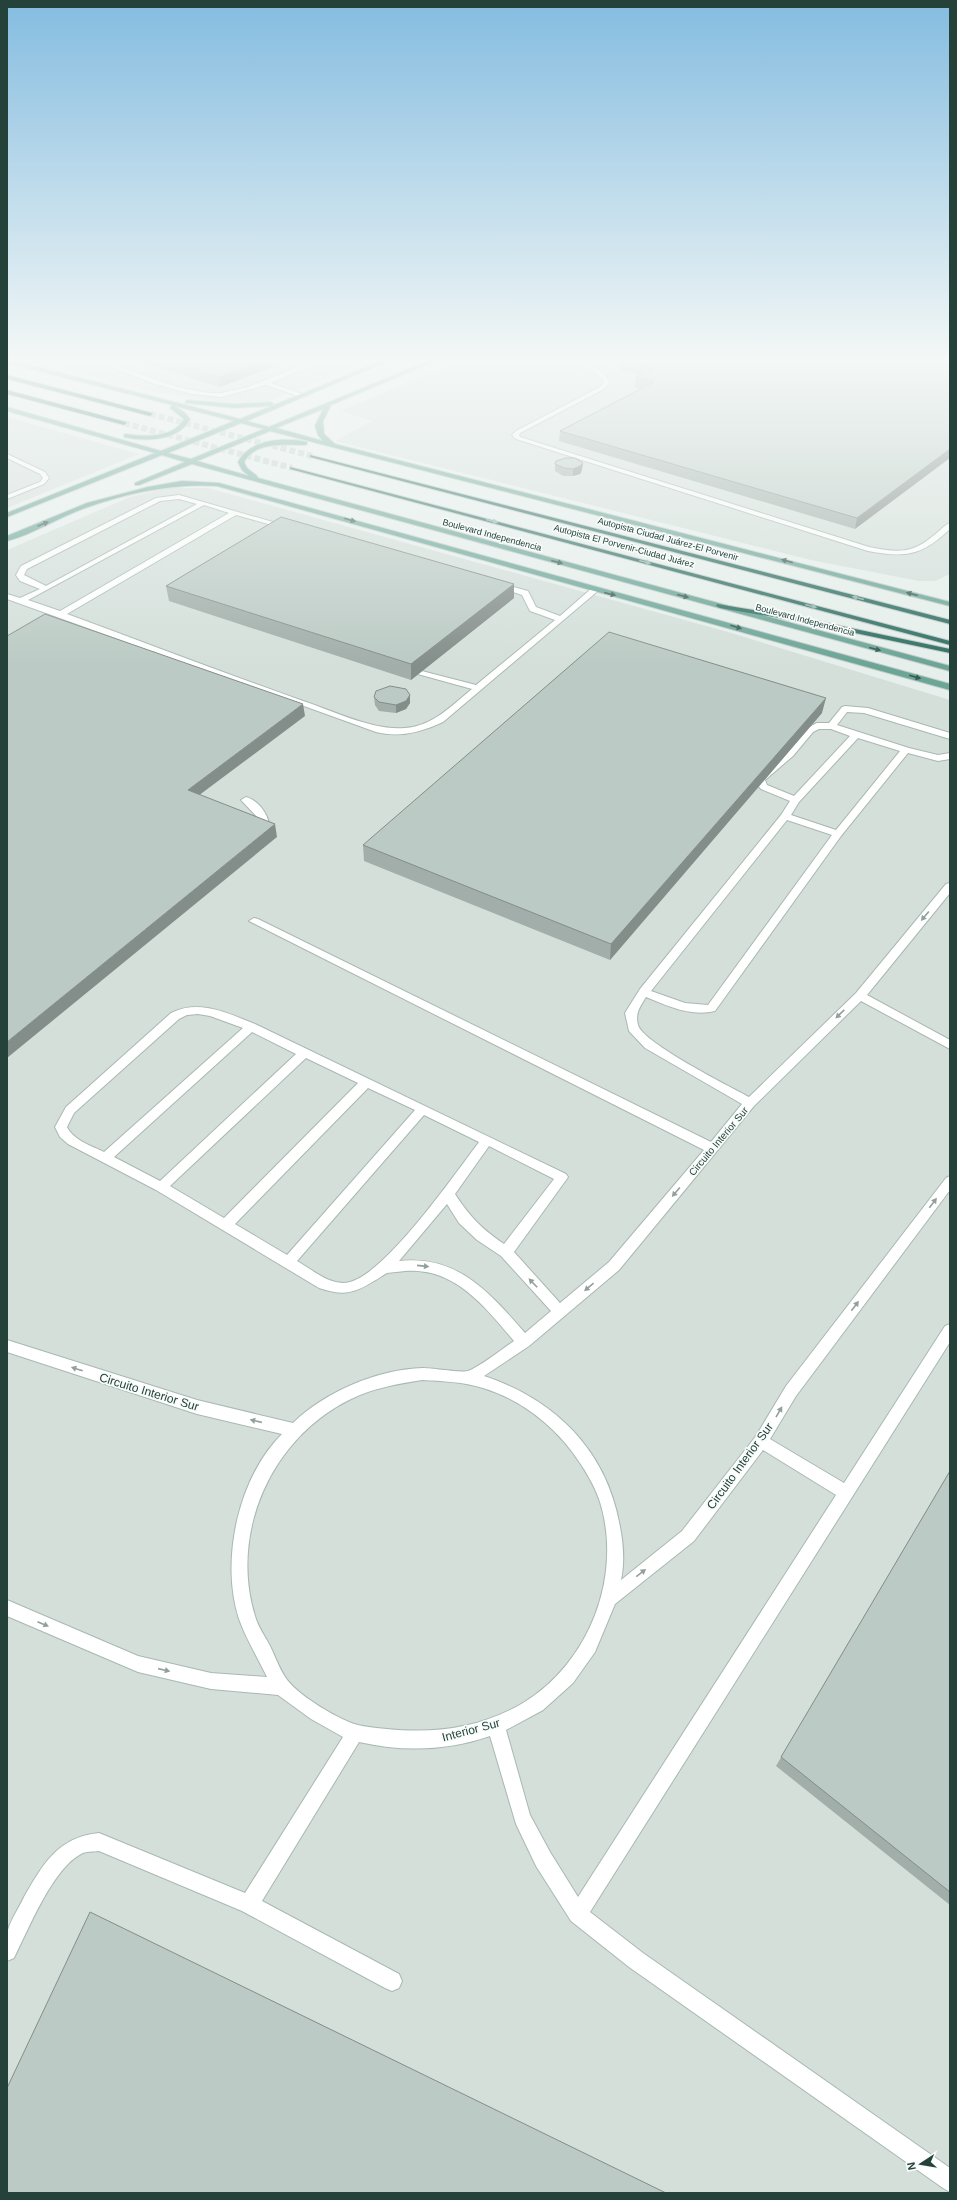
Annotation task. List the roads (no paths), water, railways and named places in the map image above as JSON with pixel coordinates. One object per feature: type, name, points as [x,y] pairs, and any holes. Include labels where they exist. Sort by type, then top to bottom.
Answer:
[{"type":"highway","name":"Autopista Ciudad Juárez-El Porvenir","points":[[334,462],[950,622]]},
{"type":"highway","name":"Autopista El Porvenir-Ciudad Juárez","points":[[292,468],[950,643]]},
{"type":"highway","points":[[720,606],[803,620],[950,651]]},
{"type":"main road","points":[[7,515],[138,462]]},
{"type":"main road","points":[[7,539],[191,462]]},
{"type":"main road","name":"Boulevard Independencia","points":[[195,462],[369,511],[950,669]]},
{"type":"main road","points":[[241,462],[244,469],[260,481]]},
{"type":"main road","points":[[395,462],[949,603]]},
{"type":"main road","points":[[81,507],[162,485],[190,482],[217,484],[544,576],[694,615],[950,687]]},
{"type":"main road","points":[[369,511],[544,576]]},
{"type":"street","points":[[7,497],[42,483],[46,478],[43,473],[19,462]]},
{"type":"street","points":[[593,462],[868,549],[888,553],[915,551],[928,546],[950,525]]},
{"type":"street","points":[[46,588],[23,579],[20,575],[24,568],[158,498],[179,497],[296,530]]},
{"type":"street","points":[[20,601],[203,503]]},
{"type":"street","points":[[61,614],[235,513]]},
{"type":"street","points":[[487,581],[525,593],[533,608],[561,619]]},
{"type":"street","points":[[7,596],[61,614],[211,671],[379,730],[397,732],[426,728],[440,720],[476,688],[595,590]]},
{"type":"street","points":[[417,671],[476,688]]},
{"type":"street","points":[[832,726],[845,709],[853,708],[950,736]]},
{"type":"street","points":[[795,800],[764,787],[760,782],[761,779],[790,754],[810,730],[817,726],[832,726],[856,735],[938,758],[950,756]]},
{"type":"street","points":[[750,1103],[649,1045],[633,1028],[631,1013],[644,992],[785,816],[795,800],[856,735]]},
{"type":"street","points":[[644,992],[687,1009],[700,1010],[711,1008],[838,834],[906,750]]},
{"type":"street","points":[[246,800],[262,813],[266,830],[262,843]]},
{"type":"street","points":[[785,816],[838,834]]},
{"type":"street","name":"Circuito Interior Sur","points":[[469,1378],[524,1342],[614,1266],[750,1103],[860,996],[950,886]]},
{"type":"street","points":[[254,922],[712,1148]]},
{"type":"street","points":[[860,996],[950,1045]]},
{"type":"street","points":[[487,1140],[448,1194],[384,1268],[353,1288],[339,1288],[324,1284],[161,1187],[72,1141],[64,1134],[61,1127],[70,1110],[175,1016],[185,1011],[198,1010],[212,1012],[251,1027],[303,1054],[366,1082],[422,1110],[487,1140],[562,1177],[506,1252]]},
{"type":"street","points":[[105,1158],[251,1027]]},
{"type":"street","points":[[161,1187],[303,1054]]},
{"type":"street","points":[[226,1225],[366,1082]]},
{"type":"street","points":[[288,1263],[422,1110]]},
{"type":"street","name":"Circuito Interior Sur","points":[[611,1598],[688,1536],[762,1441],[790,1391],[950,1181]]},
{"type":"street","points":[[448,1194],[464,1220],[482,1236],[506,1252],[522,1272],[560,1312]]},
{"type":"street","points":[[384,1268],[422,1265],[450,1272],[490,1304],[524,1342]]},
{"type":"street","points":[[578,1914],[950,1330]]},
{"type":"street","name":"Circuito Interior Sur","points":[[7,1346],[197,1407],[294,1430]]},
{"type":"street","name":"Interior Sur","points":[[422,1374],[469,1378],[514,1392],[554,1418],[586,1454],[608,1497],[616,1546],[611,1598],[595,1637],[570,1674],[536,1704],[496,1726],[444,1739],[390,1738],[355,1733],[307,1707],[282,1687],[247,1619],[238,1567],[244,1516],[263,1470],[294,1430],[333,1400],[377,1382],[422,1374]]},
{"type":"street","points":[[762,1441],[846,1493]]},
{"type":"street","points":[[7,1608],[138,1664],[211,1681],[282,1687]]},
{"type":"street","points":[[496,1726],[522,1818],[543,1859],[578,1914],[636,1960],[950,2181]]},
{"type":"street","points":[[249,1904],[355,1733]]},
{"type":"street","points":[[7,1951],[44,1881],[57,1863],[70,1849],[84,1843],[98,1842],[249,1904],[392,1980]]},
{"type":"tunnel","points":[[268,462],[292,468]]}]
